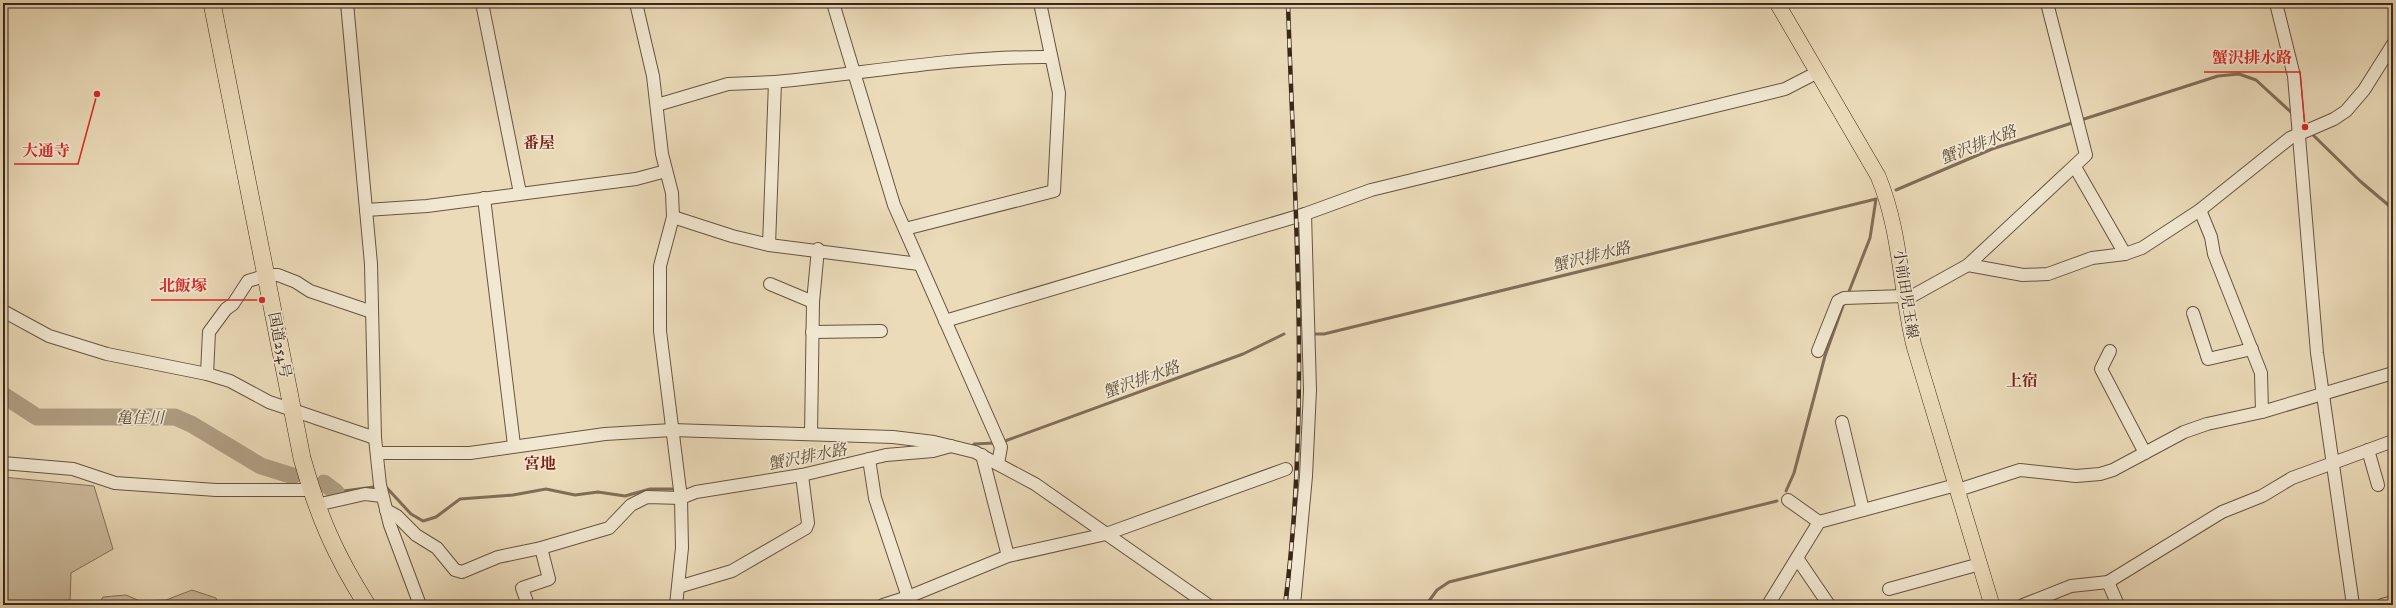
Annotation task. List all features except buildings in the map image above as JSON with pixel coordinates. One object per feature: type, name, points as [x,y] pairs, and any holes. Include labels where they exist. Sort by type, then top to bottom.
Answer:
[{"type":"highway","name":"国道254号","points":[[212,3],[293,411],[314,498],[331,544],[367,605]]},
{"type":"main road","name":"小前田児玉線","points":[[1777,3],[1878,176],[1888,200],[1898,244],[1905,298],[1914,346],[1992,605]]},
{"type":"street","points":[[347,3],[371,264],[375,438],[382,496],[420,605]]},
{"type":"street","points":[[482,3],[520,193]]},
{"type":"street","points":[[636,3],[653,76],[662,154],[672,193],[673,217],[660,266],[660,332],[681,498],[682,548],[676,605]]},
{"type":"street","points":[[833,3],[894,205],[1001,447],[998,464]]},
{"type":"street","points":[[905,229],[1054,191],[1059,93],[1040,3]]},
{"type":"street","points":[[1818,352],[1838,301],[1844,298],[1905,298],[1968,265],[2086,155],[2047,3]]},
{"type":"street","points":[[2276,3],[2294,76],[2312,307],[2332,462],[2353,605]]},
{"type":"street","points":[[1968,265],[2034,275],[2048,274],[2092,258],[2125,254],[2142,248],[2200,210],[2290,138],[2299,132],[2317,127],[2346,111],[2364,90],[2393,44]]},
{"type":"street","points":[[657,105],[728,84],[775,82],[855,75],[910,65],[1010,57],[1051,58]]},
{"type":"street","points":[[945,321],[1305,214],[1371,190],[1785,89],[1818,72]]},
{"type":"street","points":[[769,245],[775,82]]},
{"type":"street","points":[[2074,167],[2125,254]]},
{"type":"street","points":[[366,210],[484,198],[636,179],[666,171]]},
{"type":"street","points":[[484,198],[514,445]]},
{"type":"street","points":[[2200,210],[2211,237],[2214,254],[2260,372],[2262,412]]},
{"type":"street","points":[[1294,605],[1306,476],[1310,390],[1305,214]]},
{"type":"street","points":[[673,217],[732,236],[769,245],[818,249],[919,264]]},
{"type":"street","points":[[811,434],[813,302],[818,249]]},
{"type":"street","points":[[207,374],[211,326],[226,309],[233,304],[248,281],[267,275],[278,275],[296,282],[310,291],[372,312]]},
{"type":"street","points":[[770,284],[813,302]]},
{"type":"street","points":[[3,311],[49,336],[107,354],[207,374],[230,381],[269,402],[375,438]]},
{"type":"street","points":[[2192,313],[2208,359],[2252,349]]},
{"type":"street","points":[[812,332],[881,332]]},
{"type":"street","points":[[2110,351],[2101,369],[2145,453]]},
{"type":"street","points":[[1768,605],[1819,522],[2020,470],[2076,476],[2100,474],[2113,470],[2184,432],[2207,424],[2262,412],[2393,373]]},
{"type":"street","points":[[1842,422],[1863,510]]},
{"type":"street","points":[[377,453],[470,452],[621,432],[672,430],[916,438],[952,445],[982,455],[1035,484],[1208,605]]},
{"type":"street","points":[[2023,605],[2071,586],[2108,582],[2222,512],[2262,496],[2292,478],[2332,462],[2393,441]]},
{"type":"street","points":[[386,510],[397,516],[416,535],[437,548],[455,570],[462,572],[498,557],[541,548],[609,528],[631,505],[647,497],[681,498],[696,492],[802,475],[869,459],[933,451],[952,445]]},
{"type":"street","points":[[2368,450],[2378,485]]},
{"type":"street","points":[[982,455],[1008,556]]},
{"type":"street","points":[[869,459],[875,498],[908,597]]},
{"type":"street","points":[[3,464],[73,469],[115,483],[314,498],[365,494],[382,496]]},
{"type":"street","points":[[883,605],[908,597],[1008,556],[1106,534],[1286,470]]},
{"type":"street","points":[[678,587],[732,571],[806,528],[808,523],[802,475]]},
{"type":"street","points":[[1788,500],[1819,522]]},
{"type":"street","points":[[528,605],[522,588],[549,579],[541,548]]},
{"type":"street","points":[[1797,558],[1829,605]]},
{"type":"street","points":[[1889,589],[1980,564]]},
{"type":"street","points":[[2108,582],[2118,605]]},
{"type":"street","points":[[2382,605],[2393,602]]},
{"type":"shaded area","points":[[3,477],[94,486],[113,549],[71,573],[70,602],[66,605],[3,605]]},
{"type":"shaded area","points":[[192,590],[216,598],[219,605],[98,605],[103,597],[126,595],[140,601],[166,600]]},
{"type":"waterway","name":"蟹沢排水路","points":[[2081,120],[2218,76],[2239,74],[2256,80],[2293,114]]},
{"type":"waterway","name":"蟹沢排水路","points":[[1896,190],[1992,149],[2075,122]]},
{"type":"waterway","name":"蟹沢排水路","points":[[2311,133],[2360,181],[2393,209]]},
{"type":"waterway","name":"蟹沢排水路","points":[[1312,334],[1324,334],[1876,199],[1870,238],[1848,294]]},
{"type":"waterway","points":[[1786,491],[1794,473],[1825,356],[1844,303]]},
{"type":"waterway","name":"蟹沢排水路","points":[[1005,441],[1243,354],[1284,334]]},
{"type":"waterway","name":"亀住川","points":[[3,395],[37,417],[175,417],[191,424],[261,466],[293,476]]},
{"type":"waterway","name":"蟹沢排水路","points":[[974,444],[995,443]]},
{"type":"waterway","name":"亀住川","points":[[324,483],[336,492]]},
{"type":"waterway","name":"蟹沢排水路","points":[[336,492],[374,487]]},
{"type":"waterway","name":"蟹沢排水路","points":[[387,488],[411,514],[423,521],[436,517],[460,499],[513,495],[546,489],[575,495],[598,492],[625,496],[650,489],[675,489]]},
{"type":"waterway","points":[[1426,605],[1437,590],[1449,582],[1777,501]]},
{"type":"railway","points":[[1285,605],[1293,530],[1299,380],[1297,229],[1288,3]]},
{"type":"place","name":"大通寺","points":[[97,94]]},
{"type":"place","name":"蟹沢排水路","points":[[2305,127]]},
{"type":"place","name":"北飯塚","points":[[262,300]]},
{"type":"district","name":"番屋","points":[[539,142]]},
{"type":"district","name":"上宿","points":[[2022,380]]},
{"type":"district","name":"宮地","points":[[540,463]]}]
